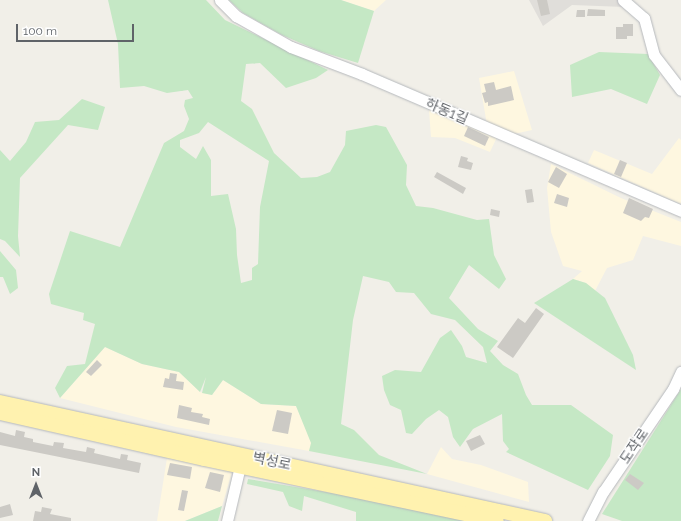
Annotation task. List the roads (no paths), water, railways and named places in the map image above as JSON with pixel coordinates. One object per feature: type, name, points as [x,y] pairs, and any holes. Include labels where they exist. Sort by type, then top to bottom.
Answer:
[{"type":"main road","name":"벽성로","points":[[0,402],[545,521]]},
{"type":"main road","name":"벽성로","points":[[0,413],[497,521]]},
{"type":"street","name":"하동1길","points":[[220,0],[236,16],[291,47],[362,74],[681,211]]},
{"type":"street","points":[[623,0],[644,18],[654,55],[681,90]]},
{"type":"street","name":"도작로","points":[[588,521],[603,492],[673,388],[681,372]]},
{"type":"street","points":[[227,521],[240,466]]}]
